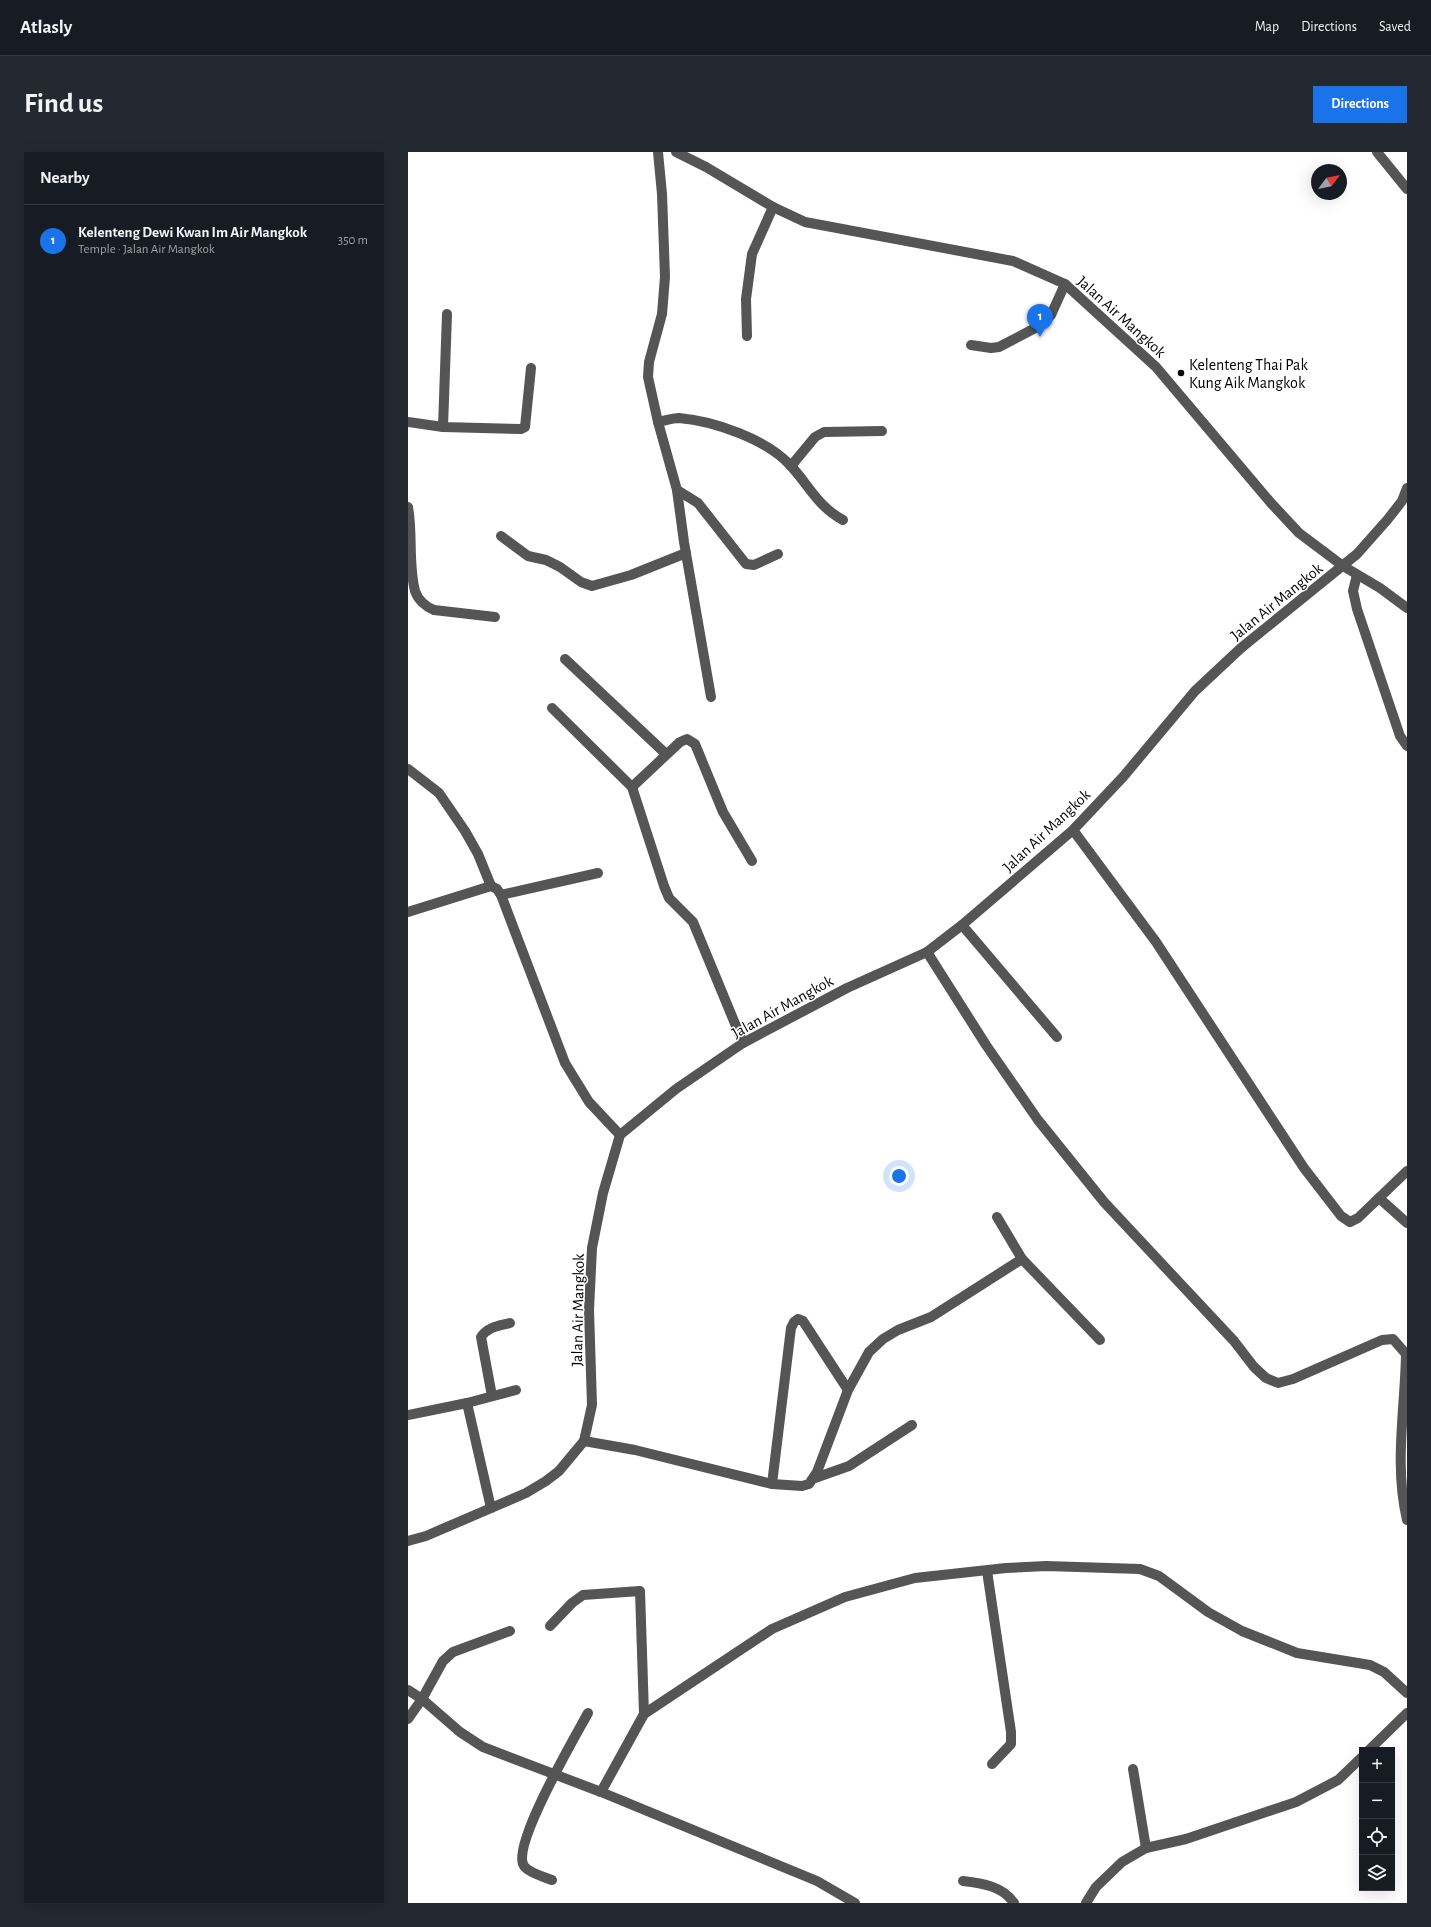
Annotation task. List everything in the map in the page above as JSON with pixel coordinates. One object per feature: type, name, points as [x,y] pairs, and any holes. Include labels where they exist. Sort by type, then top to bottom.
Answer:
[{"type":"street","points":[[658,152],[662,194],[665,277],[662,314],[649,362],[648,377],[658,422],[677,490],[686,554],[711,697]]},
{"type":"street","name":"Jalan Air Mangkok","points":[[676,152],[706,167],[773,207],[805,222],[1013,261],[1065,284],[1156,367],[1299,533],[1343,566],[1380,588],[1407,608]]},
{"type":"street","points":[[1377,152],[1407,189]]},
{"type":"street","points":[[746,336],[746,299],[752,254],[773,207]]},
{"type":"street","points":[[971,345],[991,348],[999,347],[1041,325],[1051,315],[1065,284]]},
{"type":"street","points":[[443,426],[448,314]]},
{"type":"street","points":[[408,422],[443,426],[516,430],[526,427],[531,368]]},
{"type":"street","points":[[658,422],[677,418],[708,423],[742,434],[780,454],[819,502],[830,513],[843,520]]},
{"type":"street","points":[[791,466],[815,437],[824,432],[882,431]]},
{"type":"street","name":"Jalan Air Mangkok","points":[[408,1541],[426,1536],[526,1493],[559,1471],[584,1441],[592,1405],[589,1310],[592,1248],[603,1192],[620,1135],[676,1089],[743,1043],[847,988],[927,952],[962,925],[1073,830],[1122,777],[1195,691],[1241,648],[1357,554],[1404,503],[1407,488]]},
{"type":"street","points":[[677,490],[698,504],[746,564],[754,565],[778,554]]},
{"type":"street","points":[[408,507],[411,521],[415,592],[426,607],[434,610],[495,617]]},
{"type":"street","points":[[501,536],[528,556],[546,560],[560,567],[581,582],[592,586],[631,575],[686,554]]},
{"type":"street","points":[[1357,575],[1352,591],[1357,609],[1400,736],[1407,746]]},
{"type":"street","points":[[565,659],[666,754]]},
{"type":"street","points":[[552,708],[632,787],[669,898],[693,922],[743,1043]]},
{"type":"street","points":[[632,787],[666,754],[680,742],[687,739],[695,744],[723,812],[752,861]]},
{"type":"street","points":[[408,769],[439,793],[465,831],[478,854],[491,886],[497,889],[501,895],[565,1063],[589,1102],[620,1135]]},
{"type":"street","points":[[1073,830],[1156,942],[1304,1168],[1341,1216],[1350,1222],[1358,1218],[1407,1171]]},
{"type":"street","points":[[501,895],[598,873]]},
{"type":"street","points":[[408,912],[491,886]]},
{"type":"street","points":[[962,925],[1057,1037]]},
{"type":"street","points":[[927,952],[986,1046],[1038,1120],[1104,1202],[1266,1378],[1278,1383],[1293,1379],[1382,1340],[1393,1340],[1406,1354],[1406,1374],[1400,1435],[1401,1473],[1407,1520]]},
{"type":"street","points":[[1379,1198],[1407,1223]]},
{"type":"street","points":[[997,1217],[1022,1259],[1100,1340]]},
{"type":"street","points":[[584,1441],[635,1450],[772,1484],[802,1486],[809,1484],[815,1478],[848,1390],[869,1352],[883,1339],[898,1330],[930,1317],[1022,1259]]},
{"type":"street","points":[[772,1484],[791,1328],[794,1322],[798,1320],[803,1321],[848,1390]]},
{"type":"street","points":[[492,1396],[481,1337],[484,1332],[492,1327],[510,1323]]},
{"type":"street","points":[[408,1415],[467,1403],[516,1390]]},
{"type":"street","points":[[467,1403],[491,1508]]},
{"type":"street","points":[[815,1478],[849,1466],[912,1425]]},
{"type":"street","points":[[601,1792],[644,1714],[772,1629],[845,1597],[915,1578],[1046,1566],[1140,1569],[1158,1576],[1208,1612],[1242,1631],[1297,1653],[1370,1665],[1384,1672],[1407,1693]]},
{"type":"street","points":[[987,1571],[1011,1732],[1011,1744],[992,1764]]},
{"type":"street","points":[[550,1626],[572,1603],[583,1595],[640,1591],[644,1714]]},
{"type":"street","points":[[408,1720],[422,1699],[443,1661],[454,1652],[510,1631]]},
{"type":"street","points":[[408,1690],[422,1699],[460,1732],[483,1747],[601,1792],[817,1881],[855,1903]]},
{"type":"street","points":[[552,1880],[526,1869],[522,1864],[523,1848],[555,1774],[588,1713]]},
{"type":"street","points":[[1372,1747],[1407,1713]]},
{"type":"street","points":[[1086,1903],[1096,1887],[1122,1862],[1146,1848],[1186,1838],[1296,1802],[1338,1780],[1359,1760]]},
{"type":"street","points":[[1133,1769],[1146,1848]]},
{"type":"street","points":[[963,1881],[987,1884],[1005,1894],[1014,1903]]},
{"type":"place","name":"Kelenteng Dewi Kwan Im Air Mangkok","points":[[1040,337]]},
{"type":"place","name":"Kelenteng Thai Pak Kung Aik Mangkok","points":[[1181,373]]}]
